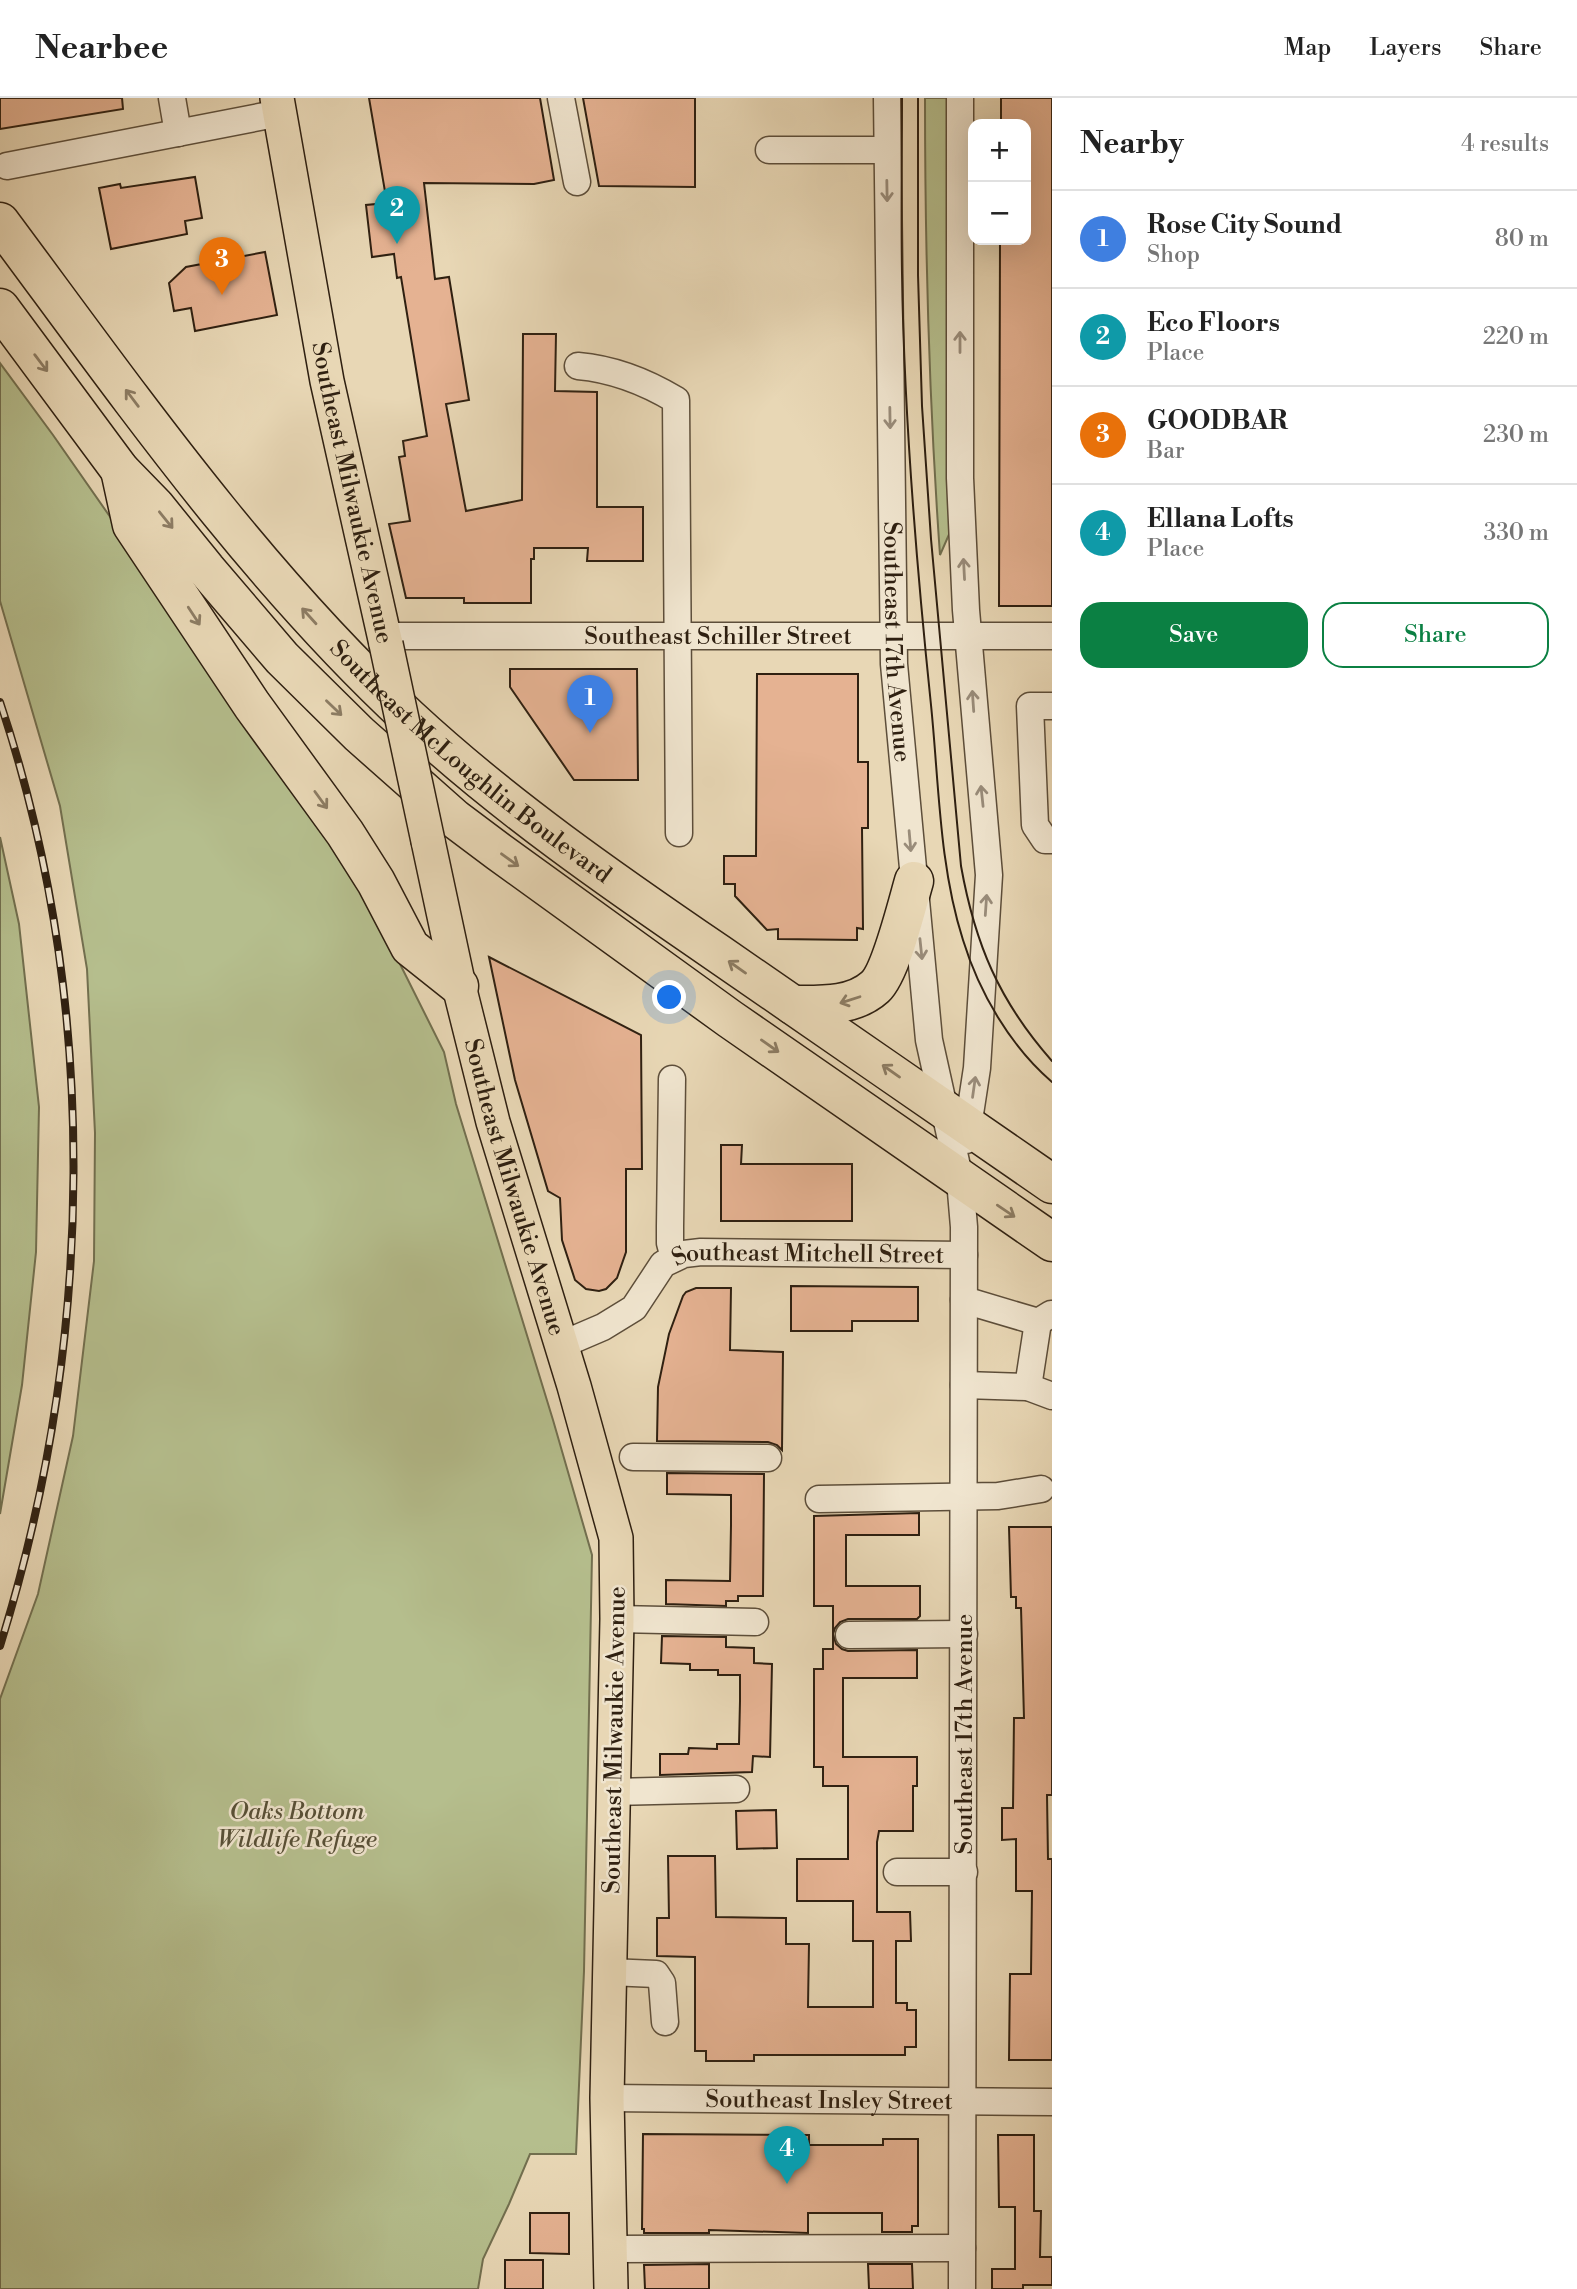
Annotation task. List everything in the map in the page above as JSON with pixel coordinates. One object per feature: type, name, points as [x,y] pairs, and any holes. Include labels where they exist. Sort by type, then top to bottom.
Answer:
[{"type":"highway","name":"Southeast McLoughlin Boulevard","points":[[0,222],[172,453],[244,542],[352,663],[411,720],[562,844],[1052,1184]]},
{"type":"highway","name":"Southeast McLoughlin Boulevard","points":[[0,308],[120,470],[155,506],[282,658],[359,734],[456,819],[719,1011],[1052,1242]]},
{"type":"highway","points":[[120,470],[132,525],[253,705],[345,833],[376,882],[410,947],[459,986]]},
{"type":"highway","points":[[793,1005],[834,1005],[859,997],[876,986],[885,972],[914,881]]},
{"type":"main road","name":"Southeast Milwaukie Avenue","points":[[278,106],[327,381],[459,986],[493,1122],[616,1538],[617,1619],[607,2098],[611,2289]]},
{"type":"street","points":[[172,98],[178,133]]},
{"type":"street","points":[[561,98],[577,182]]},
{"type":"street","name":"Southeast 17th Avenue","points":[[887,98],[894,638],[929,1040],[957,1120],[964,1255],[962,2289]]},
{"type":"street","name":"Southeast 17th Avenue","points":[[957,1120],[977,1068],[989,875],[968,638],[960,478],[960,98]]},
{"type":"street","points":[[7,166],[178,133],[278,106]]},
{"type":"street","points":[[769,150],[887,150]]},
{"type":"street","points":[[578,366],[598,368],[652,386],[676,400],[679,833]]},
{"type":"street","name":"Southeast Schiller Street","points":[[385,640],[677,636],[1052,636]]},
{"type":"street","points":[[1052,706],[1030,706],[1035,825],[1045,840],[1052,840]]},
{"type":"street","points":[[671,1079],[670,1235],[674,1258]]},
{"type":"street","name":"Southeast Mitchell Street","points":[[561,1345],[603,1327],[635,1308],[663,1264],[674,1258],[701,1252],[964,1255]]},
{"type":"street","points":[[964,1300],[1045,1318],[1040,1391],[964,1385]]},
{"type":"street","points":[[633,1457],[768,1458]]},
{"type":"street","points":[[819,1499],[998,1496],[1041,1489]]},
{"type":"street","points":[[617,1619],[755,1622]]},
{"type":"street","points":[[849,1635],[964,1634]]},
{"type":"street","points":[[613,1792],[736,1788]]},
{"type":"street","points":[[897,1872],[964,1872]]},
{"type":"street","points":[[609,1972],[656,1974],[662,1983],[665,2022]]},
{"type":"street","name":"Southeast Insley Street","points":[[607,2098],[1052,2102]]},
{"type":"street","points":[[612,2249],[962,2248]]},
{"type":"green space","points":[[925,98],[953,98],[951,530],[940,555],[928,326]]},
{"type":"green space","name":"Oaks Bottom Wildlife Refuge","points":[[0,363],[321,819],[396,956],[444,1052],[456,1104],[592,1555],[584,1971],[576,2154],[530,2154],[483,2259],[478,2289],[0,2289],[0,1699],[38,1594],[73,1436],[94,1261],[95,1133],[87,969],[60,806],[0,601]]},
{"type":"green space","points":[[0,837],[19,924],[39,1107],[36,1252],[22,1385],[0,1514]]},
{"type":"building","points":[[0,98],[122,98],[123,109],[0,129]]},
{"type":"building","points":[[369,98],[540,98],[554,180],[534,184],[424,183],[435,279],[449,277],[469,400],[446,404],[466,511],[522,500],[523,334],[556,334],[555,391],[597,392],[597,507],[643,507],[643,561],[587,561],[588,548],[534,548],[534,559],[531,559],[531,603],[464,603],[464,598],[406,598],[389,524],[410,521],[399,457],[405,456],[403,441],[427,436],[401,277],[397,278],[394,254],[372,257],[366,205],[387,203]]},
{"type":"building","points":[[583,98],[695,98],[695,187],[599,186]]},
{"type":"building","points":[[1001,98],[1052,98],[1052,606],[999,606],[1000,245],[1031,245],[1031,119],[1001,119]]},
{"type":"building","points":[[195,177],[202,218],[185,221],[187,234],[111,249],[99,188],[120,184],[121,188]]},
{"type":"building","points":[[265,252],[277,315],[195,331],[191,308],[174,311],[169,283],[186,267]]},
{"type":"building","points":[[510,669],[637,669],[638,780],[574,780],[510,687]]},
{"type":"building","points":[[757,674],[858,674],[858,762],[868,762],[868,828],[862,828],[863,929],[857,928],[857,940],[778,939],[778,929],[767,930],[735,896],[735,884],[724,884],[724,856],[756,856]]},
{"type":"building","points":[[489,957],[641,1035],[642,1169],[626,1169],[626,1252],[617,1278],[606,1289],[586,1289],[575,1280],[562,1240],[560,1198],[548,1191],[515,1080]]},
{"type":"building","points":[[721,1145],[742,1145],[741,1164],[852,1164],[852,1221],[721,1221]]},
{"type":"building","points":[[791,1286],[918,1287],[918,1321],[852,1321],[852,1331],[791,1331]]},
{"type":"building","points":[[696,1288],[731,1288],[730,1350],[783,1352],[782,1450],[768,1442],[657,1441],[658,1387],[669,1334],[683,1296]]},
{"type":"building","points":[[667,1473],[764,1474],[763,1596],[738,1596],[738,1601],[726,1601],[726,1606],[666,1604],[666,1580],[730,1581],[731,1525],[731,1495],[667,1494]]},
{"type":"building","points":[[919,1513],[919,1535],[846,1535],[846,1586],[920,1586],[920,1616],[917,1619],[848,1619],[840,1622],[833,1634],[833,1606],[814,1606],[814,1516]]},
{"type":"building","points":[[1009,1527],[1052,1527],[1052,1795],[1047,1795],[1048,1859],[1052,1859],[1052,2060],[1009,2060],[1010,1974],[1031,1974],[1032,1891],[1016,1891],[1016,1839],[1002,1840],[1002,1808],[1013,1808],[1014,1718],[1024,1718],[1021,1608],[1016,1608],[1016,1597],[1011,1597]]},
{"type":"building","points":[[833,1634],[836,1644],[848,1651],[917,1650],[917,1678],[843,1678],[843,1757],[917,1757],[917,1786],[913,1786],[913,1831],[879,1831],[877,1842],[877,1912],[910,1912],[911,1941],[896,1941],[896,2003],[907,2003],[907,2010],[916,2010],[916,2047],[905,2047],[905,2055],[754,2055],[754,2061],[706,2061],[706,2051],[695,2051],[695,1957],[657,1956],[657,1918],[669,1918],[668,1856],[715,1856],[716,1917],[786,1918],[786,1944],[809,1944],[808,2007],[873,2007],[873,1941],[853,1941],[853,1901],[797,1901],[797,1859],[848,1859],[848,1786],[823,1786],[823,1767],[814,1767],[814,1669],[823,1669],[823,1649],[833,1649]]},
{"type":"building","points":[[662,1636],[726,1637],[726,1647],[754,1648],[754,1663],[772,1664],[770,1757],[753,1756],[752,1772],[660,1775],[660,1754],[688,1754],[689,1748],[717,1749],[717,1744],[739,1744],[740,1701],[740,1675],[718,1675],[718,1670],[690,1670],[690,1664],[661,1663]]},
{"type":"building","points":[[776,1810],[777,1848],[737,1849],[736,1811]]},
{"type":"building","points":[[643,2134],[809,2135],[809,2145],[883,2145],[883,2139],[918,2139],[918,2226],[912,2226],[912,2232],[882,2232],[882,2213],[808,2213],[808,2233],[709,2230],[709,2233],[644,2233]]},
{"type":"building","points":[[998,2135],[1034,2135],[1034,2211],[1041,2211],[1040,2257],[1052,2257],[1052,2285],[992,2289],[992,2269],[1015,2269],[1015,2207],[999,2207]]},
{"type":"building","points":[[530,2213],[569,2213],[569,2254],[530,2253]]},
{"type":"building","points":[[505,2260],[543,2260],[543,2289],[505,2289]]},
{"type":"building","points":[[709,2264],[709,2289],[645,2289],[644,2265]]},
{"type":"building","points":[[868,2264],[912,2264],[913,2289],[869,2289]]},
{"type":"tram line","points":[[902,98],[902,273],[908,435],[944,853],[955,912],[978,979],[1010,1035],[1052,1082]]},
{"type":"tram line","points":[[918,98],[918,275],[922,406],[931,539],[961,866],[974,921],[992,970],[1017,1016],[1052,1061]]},
{"type":"railway","points":[[0,702],[33,817],[56,935],[69,1054],[74,1174],[68,1294],[54,1413],[31,1531],[0,1646]]},
{"type":"place","name":"Eco Floors","points":[[397,244]]},
{"type":"place","name":"GOODBAR","points":[[222,295]]},
{"type":"place","name":"Rose City Sound","points":[[590,733]]},
{"type":"place","name":"Ellana Lofts","points":[[787,2184]]}]
